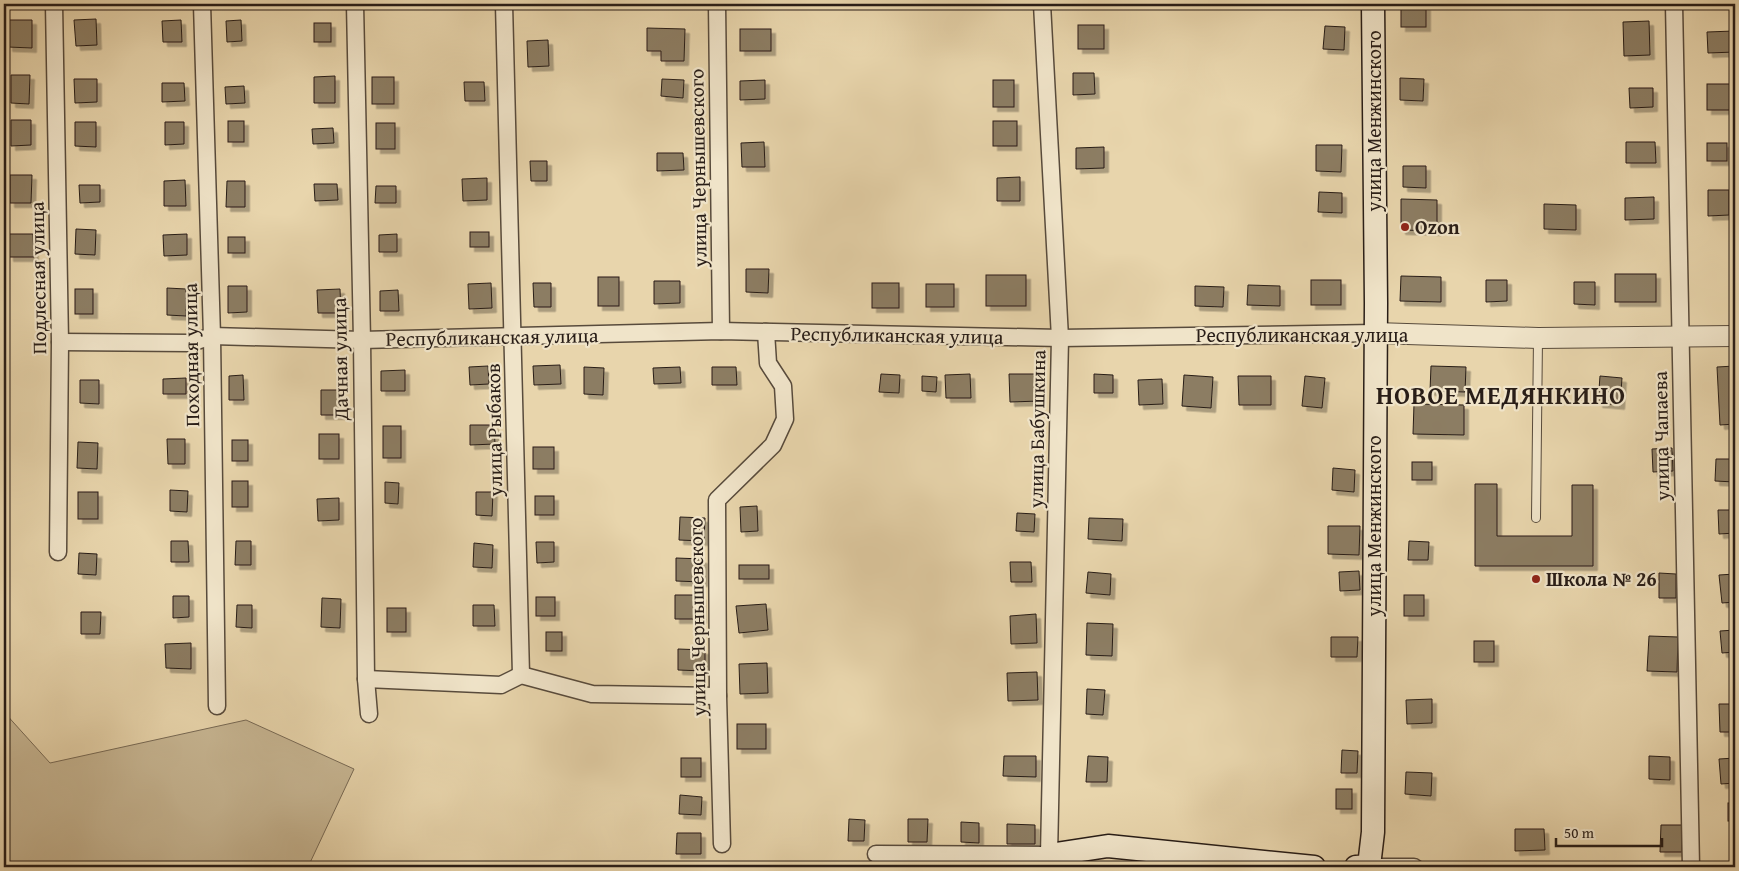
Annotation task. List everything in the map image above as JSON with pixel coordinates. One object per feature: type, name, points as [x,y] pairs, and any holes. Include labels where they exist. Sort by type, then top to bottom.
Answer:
[{"type":"main road","name":"улица Менжинского","points":[[1364,867],[1373,832],[1375,333],[1373,4]]},
{"type":"main road","points":[[1042,861],[1108,846],[1314,867]]},
{"type":"street","name":"Подлесная улица","points":[[54,4],[60,342],[58,552]]},
{"type":"street","name":"Походная улица","points":[[202,4],[212,336],[217,706]]},
{"type":"street","name":"Дачная улица","points":[[355,4],[368,714]]},
{"type":"street","name":"улица Рыбаков","points":[[504,4],[521,675]]},
{"type":"street","name":"улица Чернышевского","points":[[717,4],[721,331]]},
{"type":"street","name":"улица Бабушкина","points":[[1042,4],[1060,338],[1042,861]]},
{"type":"street","name":"улица Чапаева","points":[[1674,4],[1691,867]]},
{"type":"street","name":"Республиканская улица","points":[[60,342],[191,343],[212,336],[362,340],[721,331],[1060,338],[1375,333],[1538,338],[1735,336]]},
{"type":"street","name":"улица Чернышевского","points":[[722,844],[718,696],[717,500],[773,445],[785,419],[783,386],[768,363],[766,332]]},
{"type":"street","points":[[366,679],[501,685],[521,675],[592,694],[718,696]]},
{"type":"street","points":[[876,854],[1042,861]]},
{"type":"street","points":[[1364,867],[1414,867]]},
{"type":"lane","points":[[1536,518],[1538,338]]},
{"type":"shaded area","points":[[4,712],[50,763],[246,720],[354,769],[308,867],[4,867]]},
{"type":"building","points":[[1401,6],[1426,6],[1426,27],[1401,27]]},
{"type":"building","points":[[96,19],[97,45],[76,46],[74,20]]},
{"type":"building","points":[[8,20],[32,20],[32,48],[8,47]]},
{"type":"building","points":[[181,20],[182,42],[163,42],[162,21]]},
{"type":"building","points":[[241,20],[242,41],[227,42],[226,21]]},
{"type":"building","points":[[1649,21],[1650,55],[1624,56],[1623,22]]},
{"type":"building","points":[[314,23],[331,23],[331,42],[314,42]]},
{"type":"building","points":[[1078,25],[1104,25],[1104,49],[1078,49]]},
{"type":"building","points":[[1325,26],[1345,27],[1344,50],[1323,49]]},
{"type":"building","points":[[647,28],[685,29],[684,61],[661,61],[661,51],[647,51]]},
{"type":"building","points":[[740,29],[771,29],[771,51],[740,51]]},
{"type":"building","points":[[1734,31],[1735,52],[1708,53],[1707,32]]},
{"type":"building","points":[[548,40],[549,66],[528,67],[527,41]]},
{"type":"building","points":[[1073,73],[1094,73],[1095,94],[1073,95]]},
{"type":"building","points":[[11,75],[30,75],[29,104],[11,103]]},
{"type":"building","points":[[335,76],[335,103],[314,103],[314,77]]},
{"type":"building","points":[[372,77],[394,77],[394,104],[372,104]]},
{"type":"building","points":[[1400,78],[1424,79],[1423,101],[1400,100]]},
{"type":"building","points":[[74,79],[97,79],[97,102],[75,103]]},
{"type":"building","points":[[662,79],[684,80],[683,98],[661,96]]},
{"type":"building","points":[[765,80],[765,99],[740,100],[740,81]]},
{"type":"building","points":[[993,80],[1014,80],[1014,107],[993,107]]},
{"type":"building","points":[[464,82],[484,82],[485,101],[465,101]]},
{"type":"building","points":[[162,83],[184,83],[185,101],[162,102]]},
{"type":"building","points":[[1707,84],[1733,84],[1733,110],[1707,110]]},
{"type":"building","points":[[244,86],[245,103],[226,104],[225,87]]},
{"type":"building","points":[[1629,88],[1653,88],[1653,107],[1630,108]]},
{"type":"building","points":[[11,120],[31,120],[31,145],[11,146]]},
{"type":"building","points":[[228,121],[244,121],[244,142],[228,142]]},
{"type":"building","points":[[993,121],[1017,121],[1017,146],[993,146]]},
{"type":"building","points":[[75,122],[96,122],[96,147],[75,146]]},
{"type":"building","points":[[165,122],[184,122],[184,144],[165,145]]},
{"type":"building","points":[[376,123],[395,123],[395,149],[376,149]]},
{"type":"building","points":[[333,128],[334,143],[313,144],[312,129]]},
{"type":"building","points":[[764,142],[765,167],[742,167],[741,143]]},
{"type":"building","points":[[1626,142],[1655,142],[1656,163],[1626,163]]},
{"type":"building","points":[[1707,143],[1727,143],[1727,161],[1707,161]]},
{"type":"building","points":[[1316,145],[1342,145],[1341,172],[1316,171]]},
{"type":"building","points":[[1104,147],[1104,168],[1076,169],[1076,148]]},
{"type":"building","points":[[657,153],[683,153],[684,170],[657,171]]},
{"type":"building","points":[[530,161],[547,161],[547,181],[531,181]]},
{"type":"building","points":[[1403,166],[1426,166],[1426,188],[1403,187]]},
{"type":"building","points":[[10,175],[32,175],[31,203],[10,203]]},
{"type":"building","points":[[1020,177],[1020,201],[997,201],[997,178]]},
{"type":"building","points":[[487,178],[487,200],[463,201],[462,179]]},
{"type":"building","points":[[185,180],[186,206],[164,206],[164,181]]},
{"type":"building","points":[[227,181],[245,181],[245,207],[226,207]]},
{"type":"building","points":[[314,184],[337,184],[338,200],[315,201]]},
{"type":"building","points":[[79,185],[100,185],[100,202],[80,203]]},
{"type":"building","points":[[376,186],[396,186],[396,203],[375,203]]},
{"type":"building","points":[[1708,190],[1729,190],[1729,215],[1708,216]]},
{"type":"building","points":[[1319,192],[1342,193],[1342,213],[1318,212]]},
{"type":"building","points":[[1654,197],[1654,219],[1625,220],[1625,198]]},
{"type":"building","points":[[1401,199],[1437,200],[1437,231],[1401,230]]},
{"type":"building","points":[[1544,204],[1576,205],[1576,230],[1544,229]]},
{"type":"building","points":[[76,229],[96,230],[95,255],[75,254]]},
{"type":"building","points":[[470,232],[489,232],[489,247],[470,247]]},
{"type":"building","points":[[8,234],[33,234],[34,257],[9,257]]},
{"type":"building","points":[[187,234],[187,255],[164,256],[163,235]]},
{"type":"building","points":[[397,234],[397,252],[379,252],[379,235]]},
{"type":"building","points":[[228,237],[245,237],[245,253],[228,253]]},
{"type":"building","points":[[746,269],[769,269],[768,293],[746,292]]},
{"type":"building","points":[[1615,274],[1656,274],[1656,302],[1615,302]]},
{"type":"building","points":[[986,275],[1026,275],[1026,306],[986,306]]},
{"type":"building","points":[[1401,276],[1441,277],[1441,302],[1400,301]]},
{"type":"building","points":[[598,277],[619,277],[619,306],[598,306]]},
{"type":"building","points":[[1311,280],[1341,280],[1341,305],[1311,305]]},
{"type":"building","points":[[1486,280],[1507,280],[1507,301],[1486,302]]},
{"type":"building","points":[[654,281],[680,281],[680,303],[654,304]]},
{"type":"building","points":[[1574,282],[1595,282],[1595,305],[1574,304]]},
{"type":"building","points":[[491,283],[492,308],[469,309],[468,284]]},
{"type":"building","points":[[533,283],[551,283],[551,307],[534,307]]},
{"type":"building","points":[[872,283],[899,283],[899,308],[872,308]]},
{"type":"building","points":[[926,284],[954,284],[954,307],[926,307]]},
{"type":"building","points":[[1248,285],[1280,286],[1280,306],[1247,305]]},
{"type":"building","points":[[228,286],[247,286],[247,312],[228,313]]},
{"type":"building","points":[[1195,286],[1224,287],[1223,307],[1195,306]]},
{"type":"building","points":[[167,288],[186,289],[186,316],[167,315]]},
{"type":"building","points":[[75,289],[93,289],[93,314],[75,314]]},
{"type":"building","points":[[340,289],[341,313],[318,313],[317,290]]},
{"type":"building","points":[[398,290],[399,311],[380,311],[380,291]]},
{"type":"building","points":[[560,365],[561,384],[534,385],[533,366]]},
{"type":"building","points":[[488,366],[489,384],[470,385],[469,367]]},
{"type":"building","points":[[1431,366],[1466,367],[1465,392],[1430,391]]},
{"type":"building","points":[[1735,366],[1735,424],[1720,425],[1717,367]]},
{"type":"building","points":[[584,367],[604,368],[603,395],[584,394]]},
{"type":"building","points":[[680,367],[681,383],[654,384],[653,368]]},
{"type":"building","points":[[712,367],[736,367],[737,385],[712,385]]},
{"type":"building","points":[[405,370],[405,391],[381,391],[381,371]]},
{"type":"building","points":[[881,374],[900,375],[899,393],[879,392]]},
{"type":"building","points":[[970,374],[971,398],[946,398],[945,375]]},
{"type":"building","points":[[1009,374],[1040,374],[1040,401],[1010,402]]},
{"type":"building","points":[[1094,374],[1113,375],[1113,393],[1094,393]]},
{"type":"building","points":[[243,375],[244,400],[229,400],[229,376]]},
{"type":"building","points":[[1184,375],[1213,377],[1211,408],[1182,406]]},
{"type":"building","points":[[922,376],[937,377],[936,392],[922,391]]},
{"type":"building","points":[[1238,376],[1271,376],[1271,405],[1239,405]]},
{"type":"building","points":[[1305,376],[1325,378],[1322,408],[1302,406]]},
{"type":"building","points":[[1600,376],[1622,378],[1620,405],[1598,403]]},
{"type":"building","points":[[186,378],[186,394],[163,394],[163,379]]},
{"type":"building","points":[[1162,379],[1163,404],[1139,405],[1138,380]]},
{"type":"building","points":[[80,380],[99,380],[99,404],[80,403]]},
{"type":"building","points":[[321,390],[340,390],[341,415],[321,415]]},
{"type":"building","points":[[1414,404],[1464,405],[1464,435],[1413,434]]},
{"type":"building","points":[[470,425],[494,425],[495,444],[470,445]]},
{"type":"building","points":[[383,426],[401,426],[401,458],[383,458]]},
{"type":"building","points":[[319,434],[339,434],[339,459],[319,459]]},
{"type":"building","points":[[167,439],[185,439],[185,464],[168,464]]},
{"type":"building","points":[[232,440],[248,440],[248,461],[232,461]]},
{"type":"building","points":[[78,442],[98,443],[97,469],[77,468]]},
{"type":"building","points":[[533,447],[554,447],[554,469],[533,469]]},
{"type":"building","points":[[1672,448],[1673,471],[1653,472],[1652,449]]},
{"type":"building","points":[[1716,459],[1735,459],[1735,482],[1715,481]]},
{"type":"building","points":[[1412,462],[1432,462],[1432,480],[1412,480]]},
{"type":"building","points":[[1333,468],[1355,470],[1354,492],[1332,490]]},
{"type":"building","points":[[232,481],[248,481],[248,507],[232,507]]},
{"type":"building","points":[[385,482],[399,483],[398,504],[385,503]]},
{"type":"building","points":[[1475,484],[1497,484],[1497,536],[1572,536],[1572,485],[1593,485],[1593,566],[1475,566]]},
{"type":"building","points":[[170,490],[188,491],[187,512],[170,511]]},
{"type":"building","points":[[78,492],[98,492],[98,519],[78,519]]},
{"type":"building","points":[[476,492],[493,492],[492,516],[476,515]]},
{"type":"building","points":[[535,496],[554,496],[554,515],[535,515]]},
{"type":"building","points":[[339,498],[339,520],[318,521],[317,499]]},
{"type":"building","points":[[757,506],[758,531],[741,532],[740,507]]},
{"type":"building","points":[[1718,510],[1735,510],[1735,533],[1719,534]]},
{"type":"building","points":[[1017,513],[1035,514],[1034,532],[1016,531]]},
{"type":"building","points":[[680,517],[705,518],[704,541],[679,540]]},
{"type":"building","points":[[1089,518],[1123,519],[1122,541],[1088,539]]},
{"type":"building","points":[[1328,526],[1360,526],[1359,555],[1328,554]]},
{"type":"building","points":[[171,541],[188,541],[189,562],[171,562]]},
{"type":"building","points":[[236,541],[251,541],[251,565],[235,565]]},
{"type":"building","points":[[1409,541],[1429,542],[1428,560],[1408,560]]},
{"type":"building","points":[[536,542],[554,542],[554,562],[537,563]]},
{"type":"building","points":[[474,543],[493,545],[492,568],[473,567]]},
{"type":"building","points":[[79,553],[97,554],[96,575],[78,574]]},
{"type":"building","points":[[676,558],[703,559],[703,582],[676,581]]},
{"type":"building","points":[[1010,562],[1031,562],[1032,582],[1011,582]]},
{"type":"building","points":[[739,565],[769,565],[769,579],[739,579]]},
{"type":"building","points":[[1359,571],[1360,590],[1340,591],[1339,572]]},
{"type":"building","points":[[1088,572],[1111,574],[1110,595],[1086,593]]},
{"type":"building","points":[[1659,573],[1676,574],[1676,598],[1659,598]]},
{"type":"building","points":[[1735,574],[1735,602],[1722,603],[1719,575]]},
{"type":"building","points":[[675,595],[701,595],[702,619],[675,619]]},
{"type":"building","points":[[1404,595],[1424,595],[1424,616],[1404,616]]},
{"type":"building","points":[[173,596],[189,596],[189,617],[173,618]]},
{"type":"building","points":[[536,597],[555,597],[555,616],[536,616]]},
{"type":"building","points":[[322,598],[341,599],[340,628],[321,627]]},
{"type":"building","points":[[766,604],[768,630],[739,633],[736,606]]},
{"type":"building","points":[[237,605],[252,605],[252,628],[236,627]]},
{"type":"building","points":[[473,605],[494,605],[495,626],[473,626]]},
{"type":"building","points":[[387,608],[406,608],[406,632],[387,632]]},
{"type":"building","points":[[81,612],[101,612],[100,634],[81,634]]},
{"type":"building","points":[[1036,614],[1037,643],[1011,644],[1010,616]]},
{"type":"building","points":[[1087,623],[1113,624],[1112,656],[1086,655]]},
{"type":"building","points":[[1735,630],[1735,652],[1722,653],[1720,631]]},
{"type":"building","points":[[546,632],[562,632],[562,651],[546,651]]},
{"type":"building","points":[[1649,636],[1678,637],[1677,672],[1647,671]]},
{"type":"building","points":[[1331,637],[1358,637],[1357,657],[1331,657]]},
{"type":"building","points":[[1474,641],[1494,641],[1494,662],[1474,662]]},
{"type":"building","points":[[191,643],[191,669],[166,668],[165,644]]},
{"type":"building","points":[[678,649],[705,650],[705,671],[678,670]]},
{"type":"building","points":[[767,663],[768,693],[740,694],[739,664]]},
{"type":"building","points":[[1037,672],[1038,700],[1008,701],[1007,673]]},
{"type":"building","points":[[1087,689],[1105,690],[1103,715],[1086,714]]},
{"type":"building","points":[[1432,699],[1432,723],[1407,724],[1406,700]]},
{"type":"building","points":[[1719,704],[1735,704],[1735,732],[1720,732]]},
{"type":"building","points":[[737,724],[766,724],[766,749],[737,749]]},
{"type":"building","points":[[1342,750],[1358,751],[1357,773],[1341,773]]},
{"type":"building","points":[[1004,756],[1036,756],[1036,777],[1003,776]]},
{"type":"building","points":[[1088,756],[1108,757],[1107,782],[1086,782]]},
{"type":"building","points":[[1649,756],[1670,757],[1670,780],[1649,779]]},
{"type":"building","points":[[681,758],[701,758],[701,777],[681,777]]},
{"type":"building","points":[[1735,758],[1735,783],[1721,784],[1719,759]]},
{"type":"building","points":[[1406,772],[1432,773],[1431,796],[1405,794]]},
{"type":"building","points":[[1336,789],[1352,789],[1352,809],[1336,809]]},
{"type":"building","points":[[680,795],[702,797],[701,815],[679,814]]},
{"type":"building","points":[[1728,803],[1735,803],[1735,821],[1728,821]]},
{"type":"building","points":[[849,819],[865,820],[864,841],[848,841]]},
{"type":"building","points":[[908,819],[928,819],[927,842],[908,842]]},
{"type":"building","points":[[961,822],[979,823],[979,843],[961,842]]},
{"type":"building","points":[[1007,824],[1035,825],[1035,844],[1007,844]]},
{"type":"building","points":[[1661,825],[1682,825],[1682,852],[1660,852]]},
{"type":"building","points":[[1515,829],[1544,829],[1545,850],[1515,851]]},
{"type":"building","points":[[677,833],[701,833],[701,854],[676,854]]},
{"type":"place","name":"Ozon","points":[[1405,227]]},
{"type":"place","name":"Школа № 26","points":[[1536,579]]},
{"type":"district","name":"НОВОЕ МЕДЯНКИНО","points":[[1501,395]]}]
